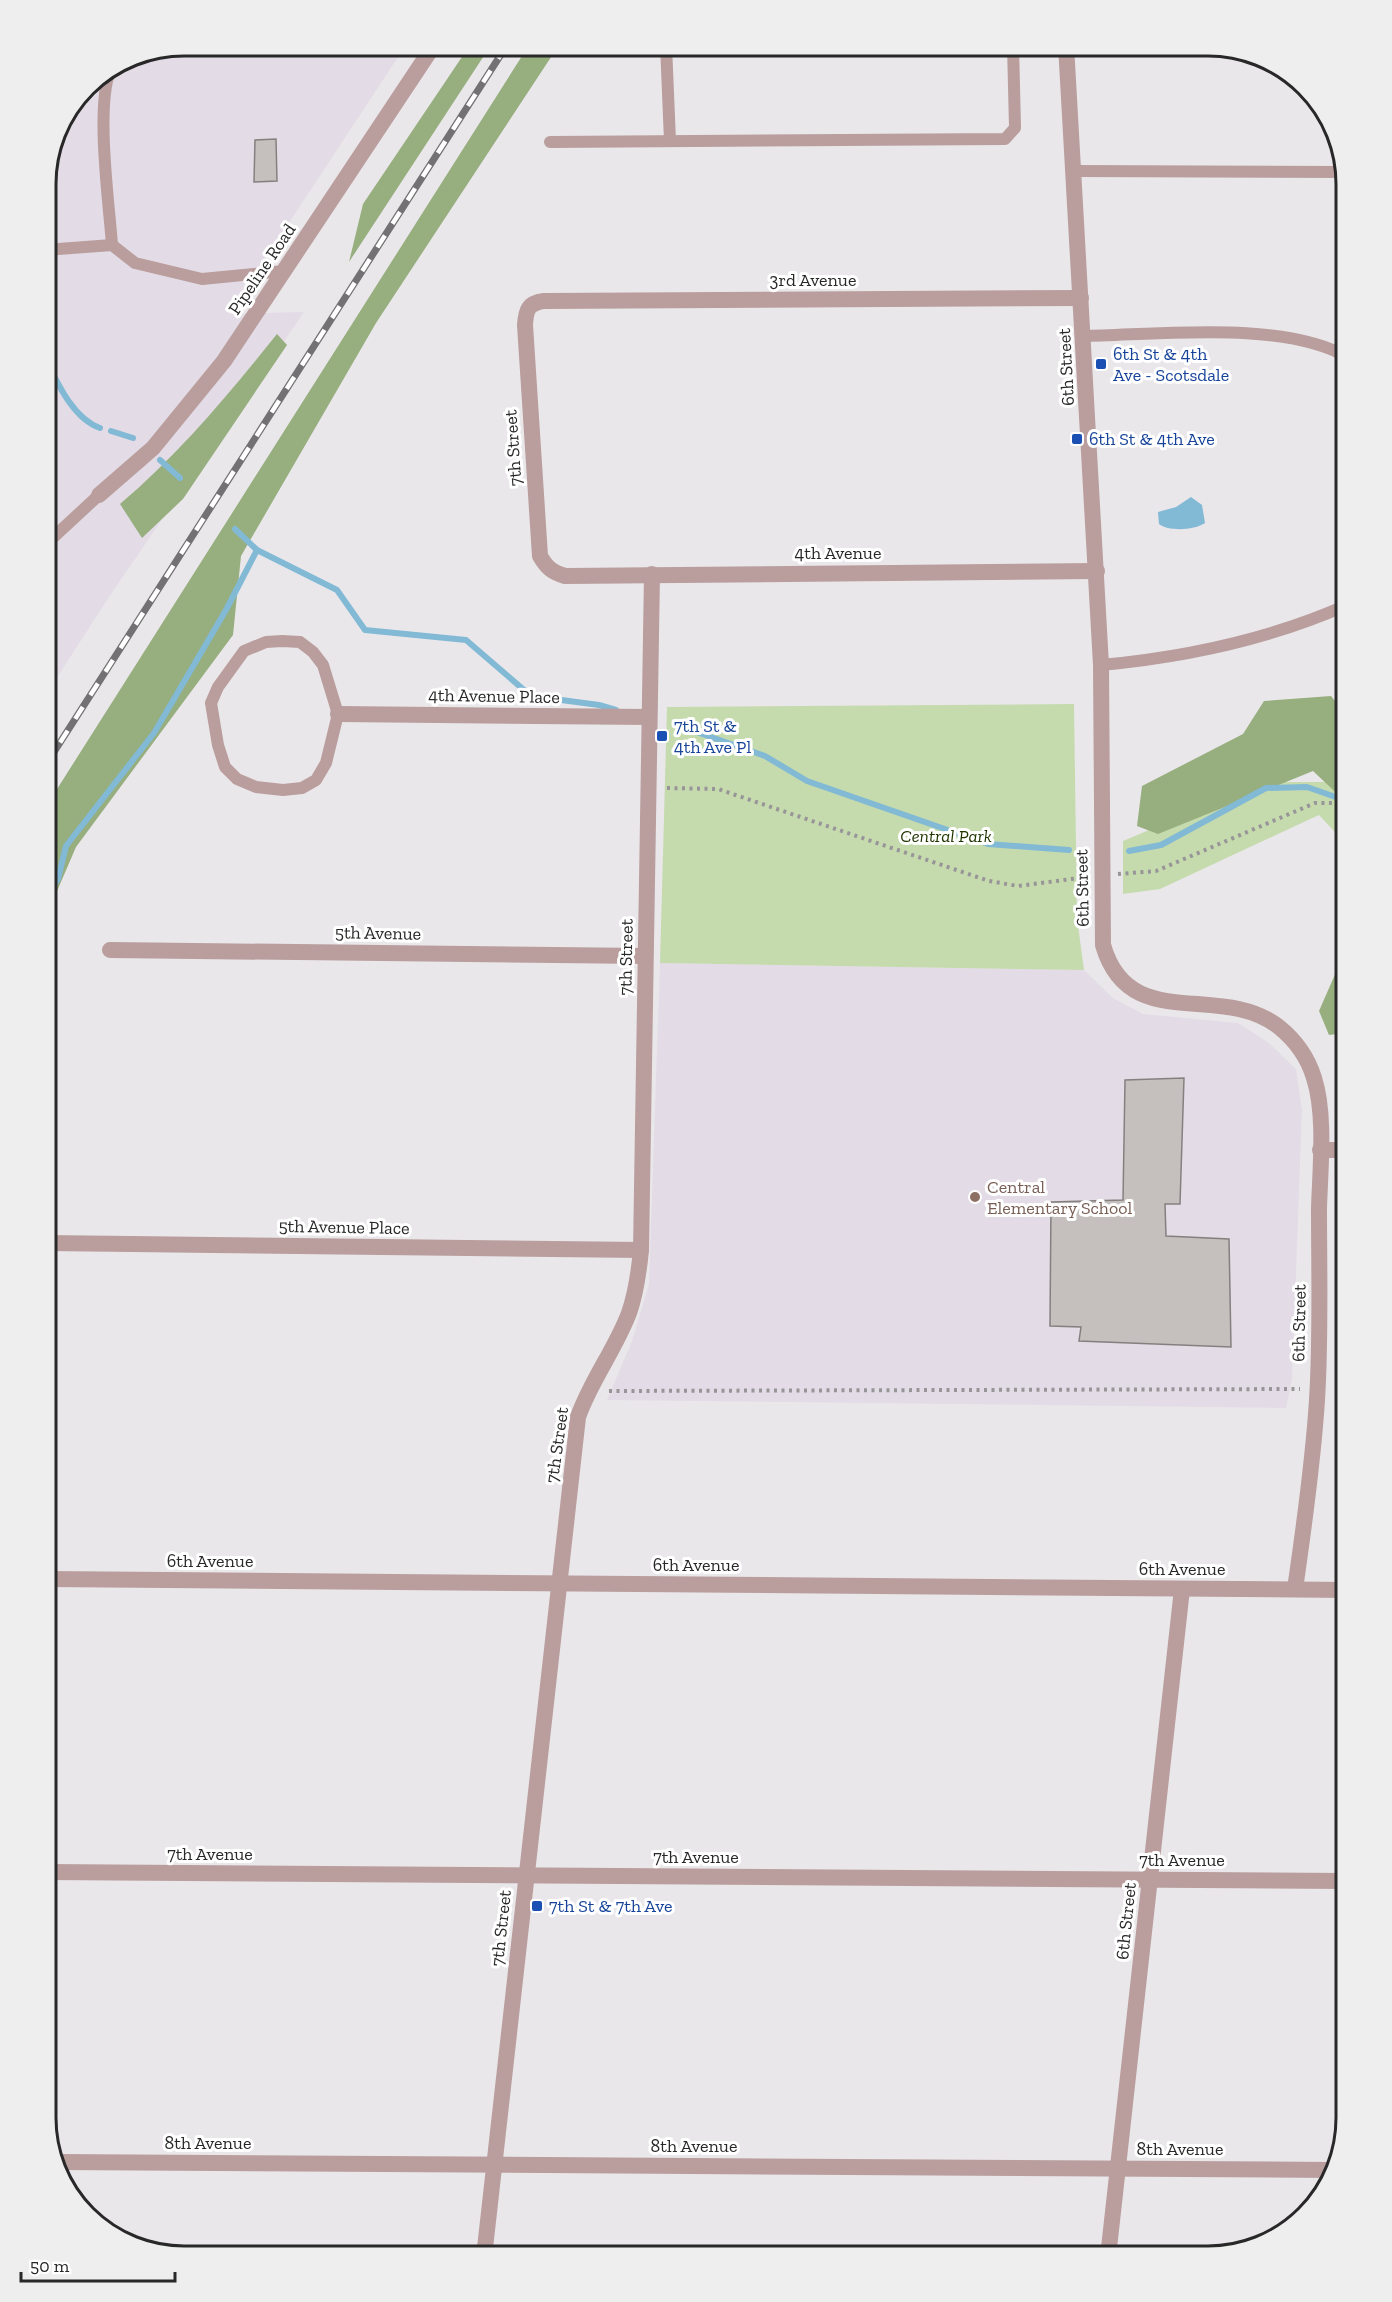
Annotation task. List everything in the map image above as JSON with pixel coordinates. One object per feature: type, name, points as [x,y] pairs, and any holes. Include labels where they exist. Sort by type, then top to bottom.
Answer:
[{"type":"street","name":"Pipeline Road","points":[[99,495],[153,448],[224,361],[427,56]]},
{"type":"street","name":"6th Street","points":[[1067,56],[1101,665],[1103,945],[1108,963],[1116,977],[1130,990],[1147,998],[1237,1008],[1257,1014],[1278,1026],[1305,1057],[1315,1079],[1319,1103],[1317,1389],[1295,1589]]},
{"type":"street","name":"3rd Avenue","points":[[544,302],[1081,298]]},
{"type":"street","name":"7th Street","points":[[544,302],[530,305],[526,311],[525,324],[540,556],[546,567],[555,573],[579,575]]},
{"type":"street","name":"4th Avenue","points":[[579,575],[1097,571]]},
{"type":"street","name":"7th Street","points":[[485,2246],[578,1417],[587,1391],[628,1313],[638,1282],[641,1250],[652,574]]},
{"type":"street","name":"4th Avenue Place","points":[[338,714],[649,717]]},
{"type":"street","name":"5th Avenue","points":[[111,950],[645,956]]},
{"type":"street","points":[[1320,1150],[1336,1150]]},
{"type":"street","name":"5th Avenue Place","points":[[56,1243],[641,1250]]},
{"type":"street","name":"6th Avenue","points":[[56,1579],[1336,1590]]},
{"type":"street","name":"6th Street","points":[[1109,2246],[1182,1588]]},
{"type":"street","name":"7th Avenue","points":[[56,1872],[1336,1881]]},
{"type":"street","name":"8th Avenue","points":[[63,2162],[1325,2170]]},
{"type":"lane","points":[[666,56],[670,141]]},
{"type":"lane","points":[[550,142],[1005,139],[1015,128],[1013,56]]},
{"type":"lane","points":[[105,83],[105,146],[112,244]]},
{"type":"lane","points":[[1074,171],[1335,172]]},
{"type":"lane","points":[[56,249],[112,244],[135,263],[202,279],[284,271]]},
{"type":"lane","points":[[1083,336],[1254,333],[1294,337],[1336,353]]},
{"type":"lane","points":[[56,535],[99,495]]},
{"type":"lane","points":[[1101,665],[1158,659],[1256,639],[1336,608]]},
{"type":"lane","points":[[266,642],[300,642],[314,652],[323,666],[338,714],[326,763],[316,780],[302,788],[282,790],[256,787],[237,779],[225,767],[218,745],[211,702],[218,687],[244,651],[266,642]]},
{"type":"path","points":[[648,787],[718,789],[989,881],[1018,886],[1156,871],[1315,803],[1336,805]]},
{"type":"path","points":[[587,1391],[1317,1389]]},
{"type":"shaded area","points":[[184,56],[399,56],[229,314],[304,312],[109,597],[56,679],[56,175],[60,150],[69,127],[82,106],[99,87],[127,69],[150,60]]},
{"type":"shaded area","name":"Central Elementary School","points":[[660,963],[1084,970],[1113,998],[1143,1014],[1238,1023],[1269,1043],[1296,1069],[1302,1110],[1292,1380],[1286,1408],[607,1400],[632,1341],[649,1284]]},
{"type":"green space","points":[[463,56],[484,56],[349,262],[363,204]]},
{"type":"green space","points":[[522,56],[552,56],[376,323],[241,556],[233,635],[76,847],[56,893],[56,791]]},
{"type":"green space","points":[[277,334],[287,345],[183,499],[142,538],[120,504],[183,444]]},
{"type":"green space","points":[[1331,696],[1336,702],[1336,793],[1313,771],[1158,834],[1137,826],[1142,786],[1243,734],[1264,701]]},
{"type":"green space","name":"Central Park","points":[[1074,704],[1077,918],[1084,970],[660,963],[667,707]]},
{"type":"green space","points":[[1263,782],[1336,782],[1336,833],[1319,815],[1160,889],[1123,894],[1123,841]]},
{"type":"green space","points":[[1336,972],[1336,1034],[1329,1035],[1319,1011]]},
{"type":"water","points":[[1191,497],[1202,505],[1205,523],[1182,529],[1163,527],[1159,524],[1158,512],[1176,507]]},
{"type":"building","points":[[276,139],[277,181],[254,182],[255,140]]},
{"type":"building","name":"Central Elementary School","points":[[1184,1078],[1180,1204],[1165,1204],[1166,1236],[1229,1239],[1231,1347],[1079,1341],[1081,1327],[1050,1326],[1051,1202],[1123,1200],[1125,1080]]},
{"type":"waterway","points":[[56,379],[67,399],[82,417],[100,428]]},
{"type":"waterway","points":[[111,431],[133,438]]},
{"type":"waterway","points":[[160,460],[180,478]]},
{"type":"waterway","points":[[235,529],[257,550],[337,590],[365,630],[466,640],[531,696],[599,705],[616,710]]},
{"type":"waterway","points":[[56,882],[66,846],[154,733],[226,610],[257,550]]},
{"type":"waterway","points":[[691,730],[765,756],[807,781],[988,844],[1069,850]]},
{"type":"waterway","points":[[1129,851],[1161,845],[1266,788],[1307,787],[1336,797]]},
{"type":"railway","points":[[56,749],[500,56]]},
{"type":"place","name":"6th St & 4th Ave - Scotsdale","points":[[1101,364]]},
{"type":"place","name":"6th St & 4th Ave","points":[[1077,439]]},
{"type":"place","name":"7th St & 4th Ave Pl","points":[[662,736]]},
{"type":"place","name":"Central Elementary School","points":[[975,1197]]},
{"type":"place","name":"7th St & 7th Ave","points":[[537,1906]]}]
